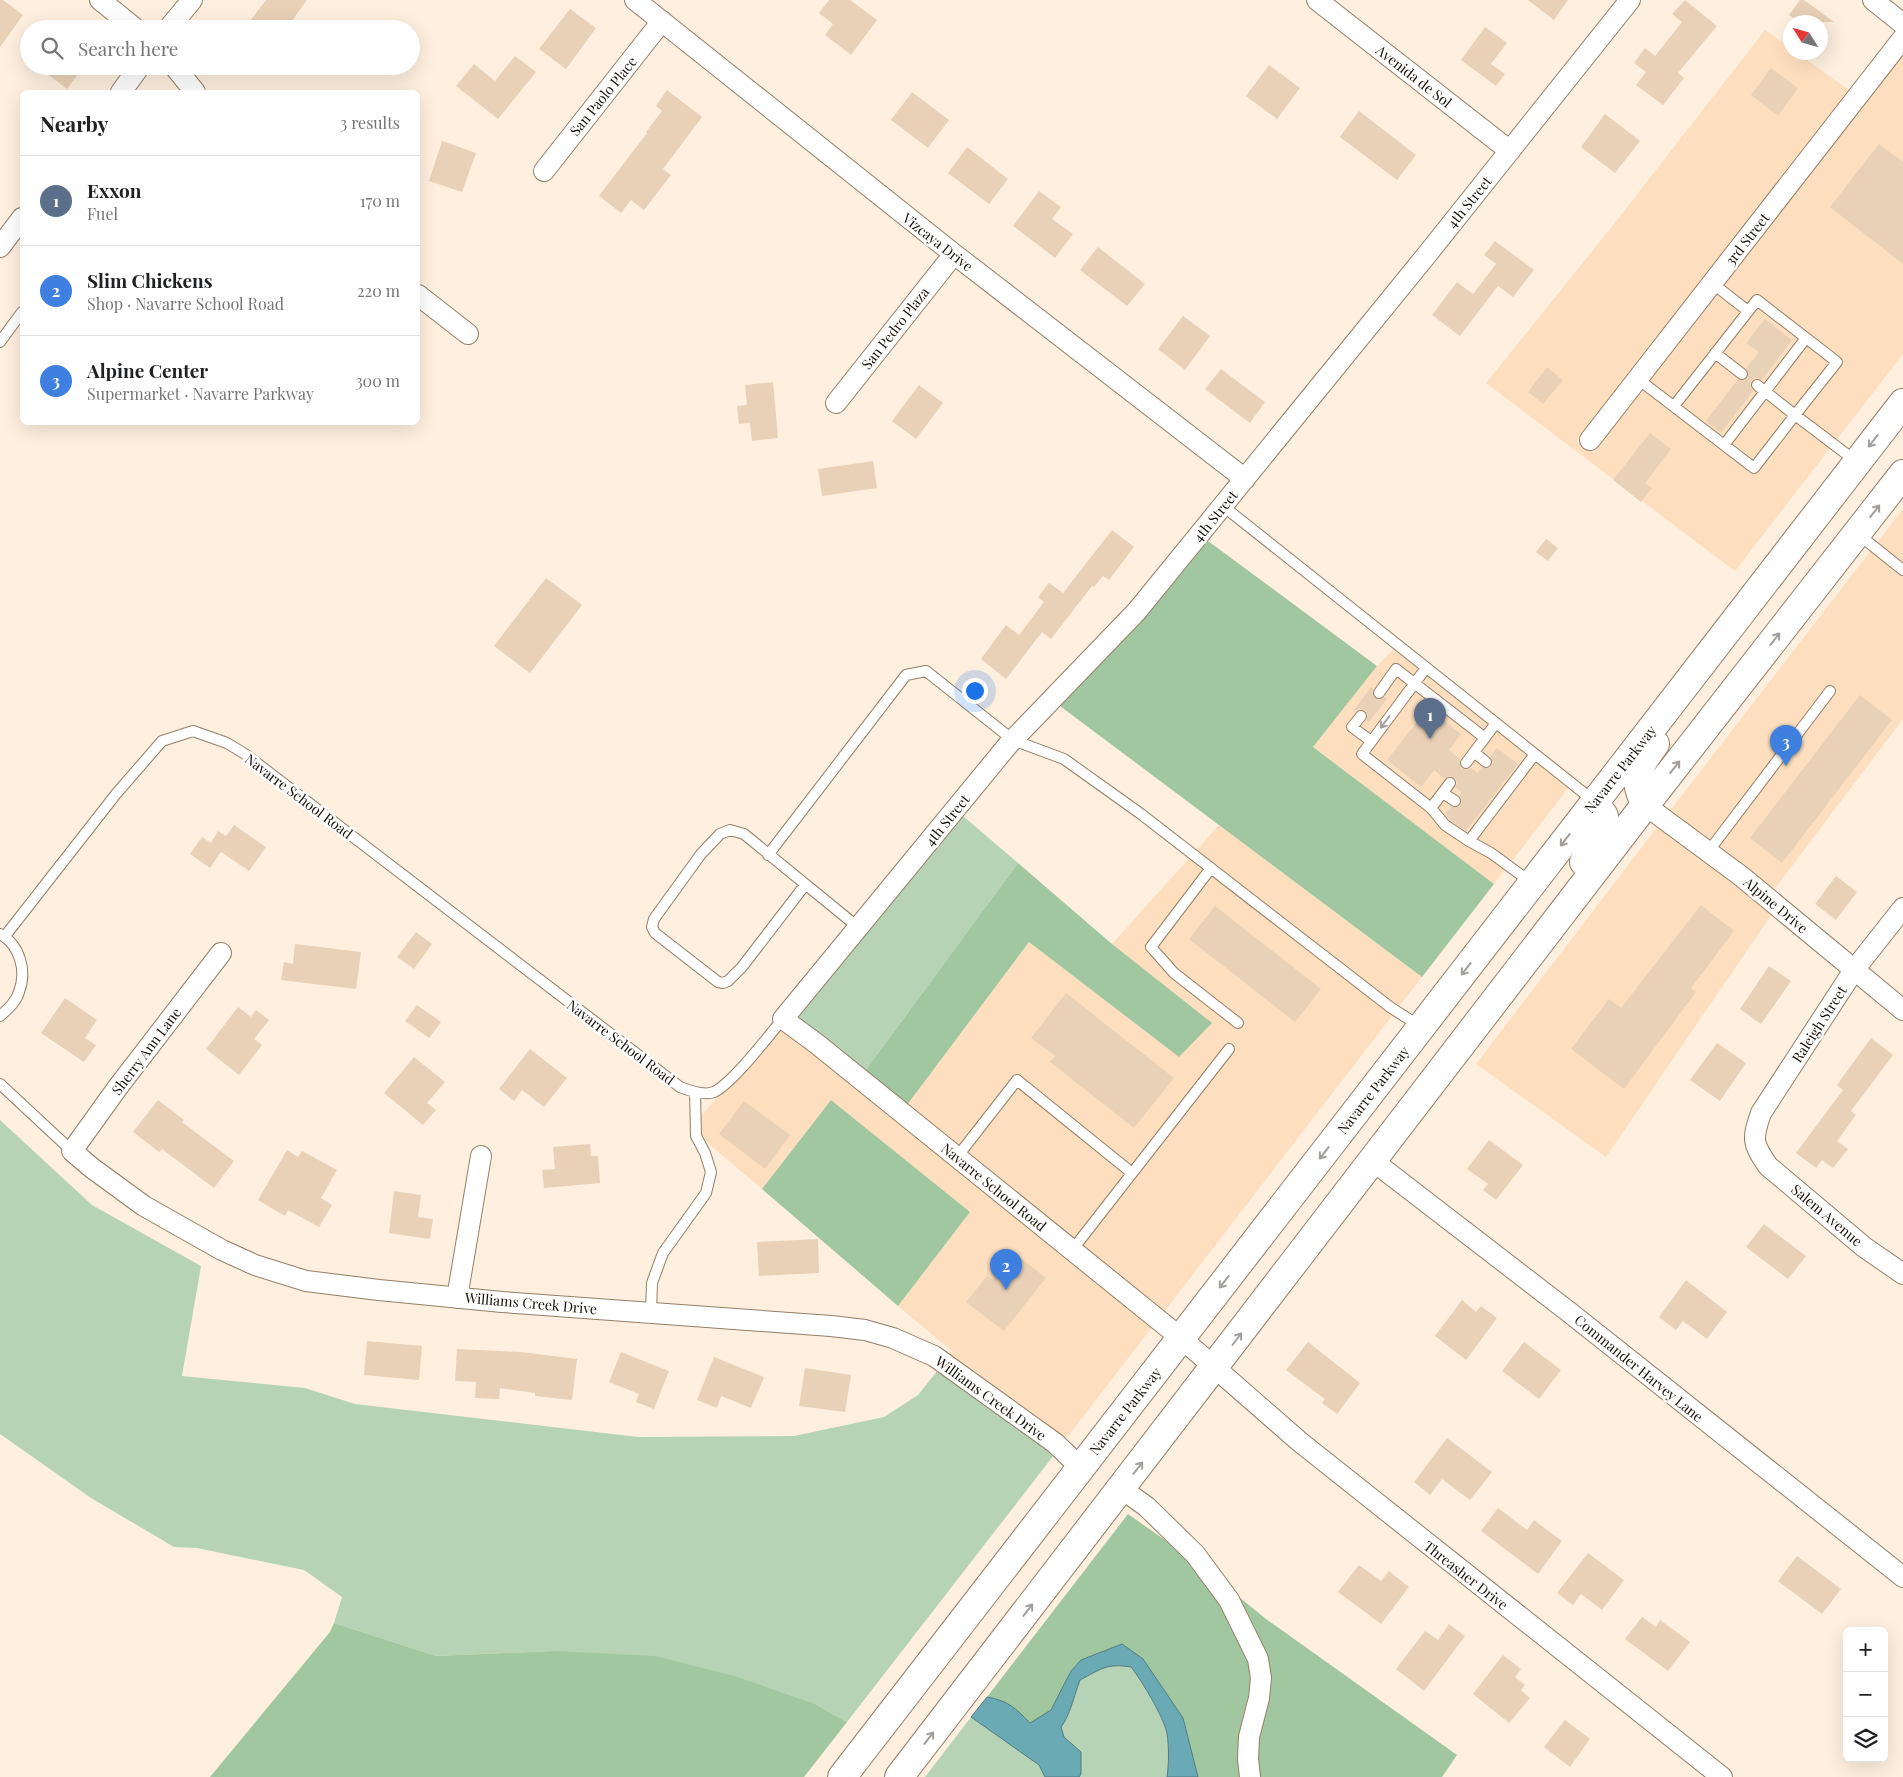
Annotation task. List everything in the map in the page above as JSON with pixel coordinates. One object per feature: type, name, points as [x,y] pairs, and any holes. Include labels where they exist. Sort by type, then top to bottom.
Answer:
[{"type":"highway","name":"Navarre Parkway","points":[[842,1777],[1903,403]]},
{"type":"highway","points":[[899,1777],[1216,1367],[1645,806],[1903,474]]},
{"type":"highway","points":[[1645,806],[1638,787],[1638,769],[1651,749],[1780,582],[1784,556]]},
{"type":"highway","points":[[1458,1050],[1466,1017],[1594,849],[1602,831],[1604,816],[1595,802]]},
{"type":"street","points":[[100,0],[125,20]]},
{"type":"street","points":[[175,20],[192,0]]},
{"type":"street","name":"Vizcaya Drive","points":[[635,0],[954,254],[1245,479]]},
{"type":"street","name":"Avenida de Sol","points":[[1317,0],[1510,151]]},
{"type":"street","name":"4th Street","points":[[783,1019],[1013,740],[1137,611],[1630,0]]},
{"type":"street","points":[[1873,0],[1903,24]]},
{"type":"street","name":"San Paolo Place","points":[[544,171],[662,21]]},
{"type":"street","name":"3rd Street","points":[[1590,440],[1903,38]]},
{"type":"street","points":[[122,90],[133,75]]},
{"type":"street","points":[[181,75],[193,90]]},
{"type":"street","points":[[0,247],[20,221]]},
{"type":"street","name":"San Pedro Plaza","points":[[836,403],[954,254]]},
{"type":"street","points":[[420,297],[468,334]]},
{"type":"street","name":"Alpine Drive","points":[[1645,806],[1741,876],[1903,1010]]},
{"type":"street","name":"Raleigh Street","points":[[1757,1150],[1754,1138],[1761,1113],[1854,970],[1903,908]]},
{"type":"street","name":"Sherry Ann Lane","points":[[72,1151],[221,953]]},
{"type":"street","name":"Navarre School Road","points":[[783,1019],[1072,1249],[1216,1367]]},
{"type":"street","name":"Salem Avenue","points":[[1757,1150],[1768,1166],[1864,1247],[1903,1274]]},
{"type":"street","name":"Williams Creek Drive","points":[[72,1151],[144,1206],[222,1250],[255,1265],[306,1281],[458,1298],[832,1326],[865,1330],[893,1338],[934,1356],[1055,1443],[1081,1468]]},
{"type":"street","points":[[458,1298],[481,1156]]},
{"type":"street","name":"Commander Harvey Lane","points":[[1373,1161],[1569,1312],[1903,1577]]},
{"type":"street","name":"Threasher Drive","points":[[1216,1367],[1300,1442],[1722,1777]]},
{"type":"street","points":[[1122,1489],[1147,1507],[1195,1554],[1229,1600],[1258,1659],[1260,1678],[1259,1698],[1249,1737],[1248,1759],[1250,1777]]},
{"type":"lane","points":[[1712,283],[1748,311]]},
{"type":"lane","points":[[1638,379],[1754,468],[1836,362],[1756,300],[1674,406]]},
{"type":"lane","points":[[0,342],[20,315]]},
{"type":"lane","points":[[1724,445],[1761,388],[1806,338]]},
{"type":"lane","points":[[1715,353],[1742,374]]},
{"type":"lane","points":[[1761,388],[1857,462]]},
{"type":"lane","points":[[1223,506],[1595,802]]},
{"type":"lane","points":[[1857,534],[1903,570]]},
{"type":"lane","points":[[1426,668],[1362,754],[1431,808],[1445,825],[1491,853],[1532,883]]},
{"type":"lane","points":[[1379,693],[1396,669],[1485,738]]},
{"type":"lane","points":[[768,855],[906,676],[926,671],[1013,740],[1064,759],[1141,814],[1390,1007],[1421,1027]]},
{"type":"lane","points":[[1708,852],[1830,691]]},
{"type":"lane","points":[[1361,716],[1352,727],[1371,741]]},
{"type":"lane","points":[[1466,763],[1496,723]]},
{"type":"lane","name":"Navarre School Road","points":[[2,935],[116,794],[162,741],[193,731],[226,743],[245,754],[680,1087],[695,1093]]},
{"type":"lane","points":[[1474,752],[1486,762]]},
{"type":"lane","points":[[1469,841],[1479,821],[1510,781],[1535,754]]},
{"type":"lane","points":[[1431,808],[1450,783]]},
{"type":"lane","points":[[1443,793],[1455,801]]},
{"type":"lane","points":[[805,884],[742,967],[728,981],[723,983],[718,982],[655,933],[652,927],[654,919],[701,854],[720,834],[730,830],[744,834],[768,855],[805,884],[858,928]]},
{"type":"lane","points":[[1211,868],[1152,947],[1174,973],[1238,1023]]},
{"type":"lane","points":[[0,1016],[11,1006],[19,993],[23,978],[22,962],[15,948],[2,935]]},
{"type":"lane","points":[[651,1313],[652,1284],[663,1253],[706,1193],[711,1172],[705,1153],[696,1136],[695,1093],[713,1092],[730,1079],[783,1019]]},
{"type":"lane","points":[[1072,1249],[1229,1049]]},
{"type":"lane","points":[[957,1157],[1017,1080],[1132,1173]]},
{"type":"lane","name":"Williams Creek Drive","points":[[0,1084],[72,1151]]},
{"type":"shaded area","points":[[1765,30],[1783,43],[1783,60],[1807,60],[1849,90],[1577,441],[1593,453],[1903,55],[1903,354],[1735,571],[1486,383],[1614,224]]},
{"type":"shaded area","points":[[1903,509],[1903,719],[1773,891],[1669,812]]},
{"type":"shaded area","points":[[1400,642],[1576,778],[1494,884],[1313,747],[1377,666]]},
{"type":"shaded area","points":[[1219,825],[1422,977],[1164,1312],[907,1105],[1029,942],[1179,1057],[1211,1023],[1112,944]]},
{"type":"shaded area","points":[[1658,826],[1736,883],[1772,914],[1606,1157],[1476,1064]]},
{"type":"shaded area","points":[[780,1028],[1153,1326],[1065,1440],[949,1356],[952,1351],[898,1306],[970,1212],[831,1100],[762,1189],[690,1128]]},
{"type":"green space","points":[[1208,541],[1377,666],[1313,747],[1494,884],[1422,977],[1060,706],[1145,618]]},
{"type":"green space","points":[[963,816],[1018,863],[865,1071],[797,1018]]},
{"type":"green space","points":[[1018,863],[1112,944],[1212,1023],[1179,1057],[1029,942],[907,1105],[865,1071]]},
{"type":"green space","points":[[831,1100],[970,1212],[898,1306],[762,1189]]},
{"type":"green space","points":[[0,1120],[92,1205],[201,1266],[182,1376],[305,1388],[355,1404],[638,1437],[794,1436],[884,1417],[918,1395],[938,1370],[1054,1455],[847,1722],[815,1704],[554,1651],[436,1656],[334,1623],[342,1597],[304,1570],[197,1548],[174,1547],[91,1498],[0,1434]]},
{"type":"green space","points":[[1128,1514],[1172,1546],[1195,1568],[1206,1581],[1226,1613],[1243,1647],[1248,1663],[1250,1681],[1240,1737],[1240,1777],[1198,1777],[1183,1718],[1122,1644],[1081,1660],[1071,1671],[1051,1710],[1030,1723],[1011,1706],[987,1697]]},
{"type":"green space","points":[[1239,1597],[1266,1619],[1457,1755],[1442,1777],[1260,1777],[1258,1760],[1259,1739],[1270,1680],[1268,1659]]},
{"type":"green space","points":[[334,1623],[436,1656],[554,1651],[655,1656],[734,1676],[815,1704],[847,1722],[804,1777],[210,1777],[330,1632]]},
{"type":"green space","points":[[1116,1664],[1131,1667],[1157,1709],[1165,1726],[1169,1755],[1167,1777],[1079,1777],[1081,1774],[1081,1752],[1064,1737],[1061,1727],[1069,1712],[1080,1680],[1104,1667]]},
{"type":"green space","points":[[971,1717],[1039,1765],[1045,1777],[925,1777]]},
{"type":"water","points":[[1122,1644],[1143,1659],[1183,1718],[1198,1777],[1167,1777],[1168,1750],[1165,1726],[1152,1699],[1131,1667],[1110,1666],[1080,1680],[1069,1712],[1061,1727],[1064,1737],[1081,1752],[1081,1774],[1079,1777],[1045,1777],[1039,1765],[971,1717],[987,1697],[1011,1706],[1030,1723],[1051,1710],[1071,1671],[1081,1660]]},
{"type":"building","points":[[0,0],[3,0],[23,15],[0,47]]},
{"type":"building","points":[[266,0],[307,0],[293,20],[251,20]]},
{"type":"building","points":[[829,0],[850,0],[877,20],[851,55],[825,35],[833,24],[819,13]]},
{"type":"building","points":[[1528,0],[1568,0],[1554,20]]},
{"type":"building","points":[[1685,0],[1717,26],[1678,73],[1684,78],[1663,105],[1636,85],[1646,72],[1634,63],[1645,48],[1655,56],[1682,22],[1672,14]]},
{"type":"building","points":[[1800,0],[1804,0],[1824,15],[1789,15]]},
{"type":"building","points":[[570,9],[596,28],[566,69],[539,49]]},
{"type":"building","points":[[1485,27],[1507,43],[1491,64],[1505,74],[1496,86],[1461,60]]},
{"type":"building","points":[[515,56],[536,72],[498,119],[456,86],[474,64],[495,81]]},
{"type":"building","points":[[1269,65],[1300,88],[1277,119],[1246,96]]},
{"type":"building","points":[[1771,68],[1798,88],[1778,116],[1751,95]]},
{"type":"building","points":[[49,75],[77,75],[67,89]]},
{"type":"building","points":[[667,90],[702,117],[663,169],[671,175],[644,210],[631,200],[621,213],[599,196],[662,111],[656,106]]},
{"type":"building","points":[[912,92],[949,120],[928,148],[891,120]]},
{"type":"building","points":[[1359,111],[1416,155],[1397,180],[1340,137]]},
{"type":"building","points":[[1605,114],[1640,141],[1615,173],[1581,147]]},
{"type":"building","points":[[442,141],[476,153],[462,192],[429,181]]},
{"type":"building","points":[[1879,144],[1903,162],[1903,264],[1830,207]]},
{"type":"building","points":[[967,147],[1008,179],[989,204],[948,173]]},
{"type":"building","points":[[1039,191],[1061,207],[1052,219],[1073,234],[1055,258],[1013,226]]},
{"type":"building","points":[[1495,241],[1534,270],[1513,297],[1498,286],[1460,336],[1432,315],[1457,282],[1473,294],[1496,264],[1484,255]]},
{"type":"building","points":[[1098,247],[1145,284],[1127,306],[1080,270]]},
{"type":"building","points":[[1183,316],[1210,336],[1185,370],[1158,349]]},
{"type":"building","points":[[1765,319],[1792,340],[1762,380],[1755,378],[1751,381],[1750,387],[1753,391],[1721,433],[1706,421],[1738,379],[1744,380],[1748,378],[1746,369],[1759,352],[1746,343]]},
{"type":"building","points":[[1547,367],[1563,380],[1543,404],[1528,392]]},
{"type":"building","points":[[1221,369],[1265,402],[1250,423],[1205,389]]},
{"type":"building","points":[[773,382],[778,438],[752,441],[750,423],[739,424],[737,406],[747,405],[745,385]]},
{"type":"building","points":[[919,385],[943,403],[916,439],[892,421]]},
{"type":"building","points":[[1650,433],[1671,449],[1645,483],[1652,488],[1641,502],[1613,480]]},
{"type":"building","points":[[873,461],[877,488],[822,496],[818,469]]},
{"type":"building","points":[[1112,530],[1134,547],[1109,580],[1103,576],[1094,587],[1092,586],[1051,639],[1042,632],[1006,679],[981,659],[1006,625],[1019,635],[1044,602],[1038,597],[1049,583],[1063,593]]},
{"type":"building","points":[[1546,539],[1558,548],[1548,561],[1536,552]]},
{"type":"building","points":[[546,578],[582,605],[530,673],[494,646]]},
{"type":"building","points":[[1371,687],[1374,689],[1372,693],[1375,698],[1379,700],[1385,697],[1387,699],[1369,722],[1366,720],[1368,714],[1365,710],[1359,709],[1356,712],[1354,710]]},
{"type":"building","points":[[1860,695],[1892,720],[1782,863],[1750,838]]},
{"type":"building","points":[[1428,708],[1461,734],[1449,750],[1460,759],[1462,769],[1471,768],[1478,773],[1482,767],[1489,768],[1493,763],[1490,757],[1497,748],[1518,764],[1466,831],[1450,820],[1445,814],[1451,806],[1458,807],[1462,802],[1459,796],[1462,792],[1455,787],[1457,783],[1455,778],[1450,776],[1445,779],[1434,770],[1421,787],[1387,760]]},
{"type":"building","points":[[234,825],[266,847],[249,871],[221,852],[210,868],[190,854],[202,837],[211,843],[218,831],[226,836]]},
{"type":"building","points":[[1836,876],[1857,892],[1836,920],[1815,904]]},
{"type":"building","points":[[1701,905],[1734,931],[1691,988],[1696,992],[1624,1089],[1571,1049],[1609,999],[1621,1008]]},
{"type":"building","points":[[1215,906],[1321,989],[1295,1022],[1189,939]]},
{"type":"building","points":[[416,932],[432,944],[414,969],[397,957]]},
{"type":"building","points":[[295,944],[361,952],[356,989],[281,980],[284,962],[293,964]]},
{"type":"building","points":[[1769,966],[1791,981],[1761,1024],[1740,1009]]},
{"type":"building","points":[[1066,993],[1174,1078],[1134,1128],[1050,1062],[1055,1056],[1031,1038]]},
{"type":"building","points":[[65,998],[97,1020],[85,1038],[96,1045],[84,1062],[41,1033]]},
{"type":"building","points":[[417,1005],[441,1022],[429,1038],[405,1021]]},
{"type":"building","points":[[238,1007],[251,1017],[256,1010],[269,1020],[254,1039],[262,1045],[239,1075],[206,1049]]},
{"type":"building","points":[[1871,1038],[1893,1055],[1851,1111],[1856,1115],[1837,1141],[1848,1149],[1833,1168],[1822,1160],[1816,1168],[1796,1153],[1843,1090],[1837,1085]]},
{"type":"building","points":[[1717,1043],[1746,1063],[1720,1101],[1690,1080]]},
{"type":"building","points":[[530,1049],[567,1078],[544,1107],[522,1090],[514,1101],[499,1089]]},
{"type":"building","points":[[414,1057],[445,1082],[427,1103],[436,1110],[423,1125],[384,1093]]},
{"type":"building","points":[[158,1100],[184,1120],[182,1122],[234,1161],[214,1188],[162,1149],[159,1152],[133,1132]]},
{"type":"building","points":[[744,1101],[790,1135],[765,1169],[719,1134]]},
{"type":"building","points":[[1489,1140],[1523,1165],[1496,1200],[1483,1190],[1488,1184],[1467,1169]]},
{"type":"building","points":[[590,1144],[591,1156],[598,1156],[600,1183],[544,1188],[542,1170],[555,1169],[553,1147]]},
{"type":"building","points":[[287,1150],[298,1157],[302,1151],[337,1170],[321,1198],[332,1205],[319,1227],[288,1210],[285,1216],[258,1200]]},
{"type":"building","points":[[394,1191],[421,1195],[418,1217],[433,1219],[430,1239],[389,1233]]},
{"type":"building","points":[[1764,1224],[1806,1256],[1788,1279],[1746,1247]]},
{"type":"building","points":[[818,1239],[819,1273],[759,1276],[757,1242]]},
{"type":"building","points":[[1014,1253],[1046,1278],[1004,1331],[966,1302],[987,1276],[993,1280]]},
{"type":"building","points":[[1686,1280],[1727,1312],[1707,1339],[1683,1321],[1676,1330],[1659,1317]]},
{"type":"building","points":[[1462,1300],[1476,1312],[1481,1306],[1497,1318],[1466,1360],[1435,1336]]},
{"type":"building","points":[[367,1341],[422,1346],[419,1380],[364,1375]]},
{"type":"building","points":[[1308,1342],[1360,1383],[1337,1414],[1322,1403],[1325,1399],[1286,1370]]},
{"type":"building","points":[[1524,1342],[1561,1370],[1539,1399],[1502,1371]]},
{"type":"building","points":[[457,1349],[521,1352],[577,1359],[572,1400],[535,1396],[535,1393],[500,1388],[499,1399],[475,1398],[476,1382],[455,1381]]},
{"type":"building","points":[[621,1352],[669,1371],[654,1409],[636,1402],[639,1394],[609,1382]]},
{"type":"building","points":[[714,1357],[764,1377],[751,1408],[721,1396],[717,1408],[697,1400]]},
{"type":"building","points":[[805,1368],[851,1375],[845,1412],[799,1406]]},
{"type":"building","points":[[1447,1438],[1492,1472],[1470,1500],[1442,1479],[1430,1495],[1414,1482]]},
{"type":"building","points":[[1498,1508],[1527,1530],[1534,1520],[1562,1541],[1538,1574],[1481,1531]]},
{"type":"building","points":[[1588,1553],[1624,1580],[1602,1610],[1581,1594],[1573,1605],[1557,1593]]},
{"type":"building","points":[[1797,1556],[1841,1589],[1822,1614],[1778,1581]]},
{"type":"building","points":[[1359,1565],[1381,1581],[1389,1571],[1409,1587],[1381,1624],[1338,1592]]},
{"type":"building","points":[[1642,1617],[1656,1627],[1660,1620],[1690,1642],[1668,1671],[1625,1639]]},
{"type":"building","points":[[1449,1624],[1465,1636],[1424,1691],[1396,1669],[1425,1631],[1438,1640]]},
{"type":"building","points":[[1503,1655],[1521,1669],[1515,1677],[1525,1685],[1521,1690],[1530,1698],[1509,1723],[1473,1694]]},
{"type":"building","points":[[1565,1720],[1590,1739],[1570,1767],[1544,1747]]},
{"type":"place","name":"Exxon","points":[[1430,739]]},
{"type":"place","name":"Alpine Center","points":[[1786,766]]},
{"type":"place","name":"Slim Chickens","points":[[1006,1290]]}]
